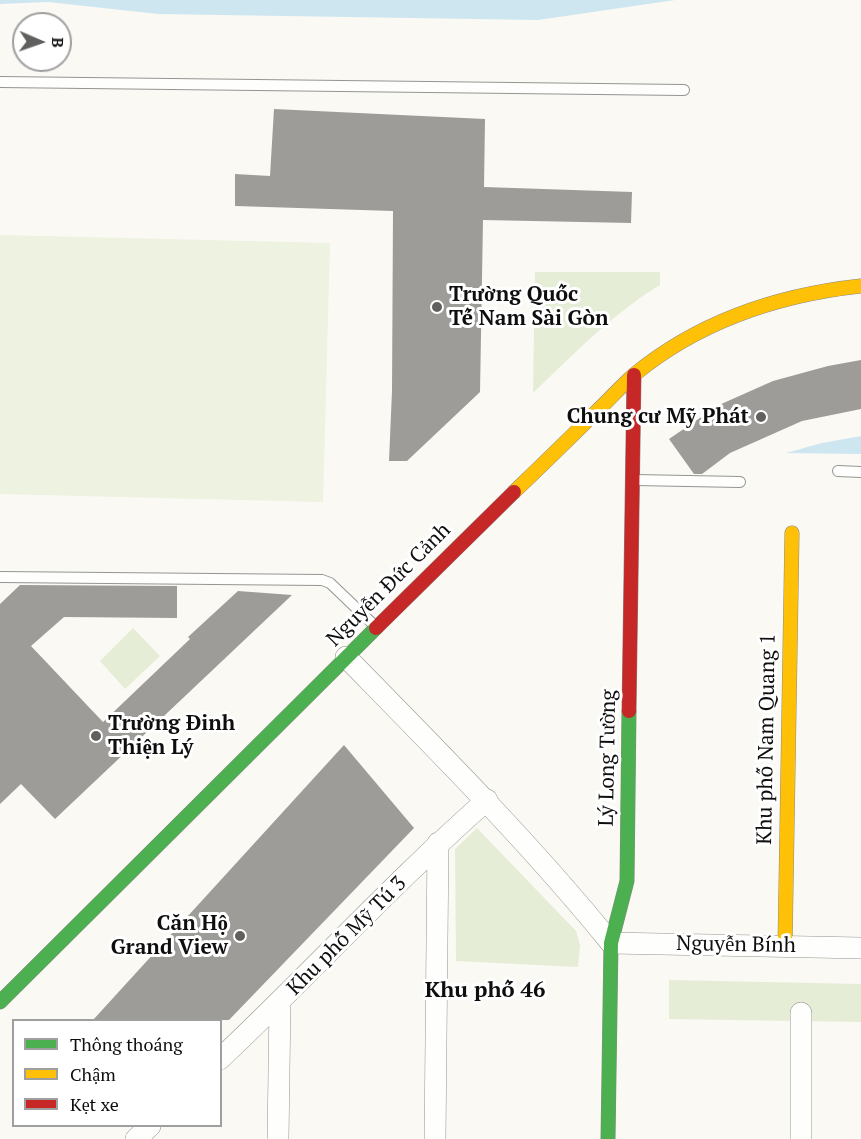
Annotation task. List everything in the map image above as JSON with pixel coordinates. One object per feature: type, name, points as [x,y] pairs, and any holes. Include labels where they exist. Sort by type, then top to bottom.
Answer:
[{"type":"street","name":"Nguyễn Đức Cảnh","points":[[0,1002],[346,657],[634,375],[678,342],[726,318],[752,308],[810,292],[861,286]]},
{"type":"street","name":"Lý Long Tường","points":[[608,1139],[611,943],[627,881],[634,375]]},
{"type":"street","name":"Khu phố Nam Quang 1","points":[[785,946],[792,533]]},
{"type":"street","points":[[346,657],[487,800],[611,943]]},
{"type":"street","name":"Khu phố Mỹ Tú 3","points":[[278,1139],[280,1003],[438,843],[487,800]]},
{"type":"street","points":[[435,1139],[438,843]]},
{"type":"street","name":"Nguyễn Bính","points":[[611,943],[861,948]]},
{"type":"street","points":[[222,1057],[280,1003]]},
{"type":"street","points":[[801,1014],[801,1139]]},
{"type":"street","points":[[136,1139],[148,1127]]},
{"type":"lane","points":[[0,82],[684,90]]},
{"type":"lane","points":[[838,471],[861,472]]},
{"type":"lane","points":[[633,480],[740,482]]},
{"type":"lane","points":[[0,577],[322,580],[330,583],[376,628]]},
{"type":"green space","points":[[0,235],[330,243],[323,502],[0,494]]},
{"type":"green space","points":[[535,272],[660,272],[660,285],[642,296],[610,322],[533,393]]},
{"type":"green space","points":[[133,628],[160,656],[125,689],[100,661]]},
{"type":"green space","points":[[477,828],[576,931],[580,945],[578,967],[456,961],[455,849]]},
{"type":"green space","points":[[669,980],[861,984],[861,1022],[669,1019]]},
{"type":"water","points":[[0,0],[675,0],[538,20],[158,14],[48,2],[0,4]]},
{"type":"water","points":[[861,436],[861,454],[786,453],[822,443]]},
{"type":"building","name":"Trường Quốc Tế Nam Sài Gòn","points":[[274,109],[485,119],[484,187],[632,192],[631,223],[483,220],[480,392],[407,461],[389,461],[392,391],[393,211],[235,206],[235,174],[270,176]]},
{"type":"building","name":"Chung cư Mỹ Phát","points":[[861,360],[861,409],[802,421],[730,453],[702,474],[694,474],[669,439],[719,405],[773,381],[828,366]]},
{"type":"building","points":[[20,585],[177,586],[177,618],[64,617],[31,646],[103,722],[190,639],[188,637],[238,591],[292,595],[55,819],[21,784],[0,804],[0,604]]},
{"type":"building","name":"Căn Hộ Grand View","points":[[344,745],[414,828],[229,1020],[94,1019]]},
{"type":"traffic: fast","points":[[0,1002],[376,628]]},
{"type":"traffic: fast","points":[[608,1139],[611,943],[627,881],[629,711]]},
{"type":"traffic: slow","points":[[514,492],[635,374],[686,339],[713,325],[770,304],[830,290],[861,286]]},
{"type":"traffic: slow","points":[[785,946],[792,533]]},
{"type":"traffic: jam","points":[[629,711],[634,375]]},
{"type":"traffic: jam","points":[[376,628],[514,492]]},
{"type":"place","name":"Trường Quốc Tế Nam Sài Gòn","points":[[437,307]]},
{"type":"place","name":"Chung cư Mỹ Phát","points":[[761,417]]},
{"type":"place","name":"Trường Đinh Thiện Lý","points":[[96,736]]},
{"type":"place","name":"Căn Hộ Grand View","points":[[240,936]]},
{"type":"district","name":"Khu phố 46","points":[[485,991]]}]
